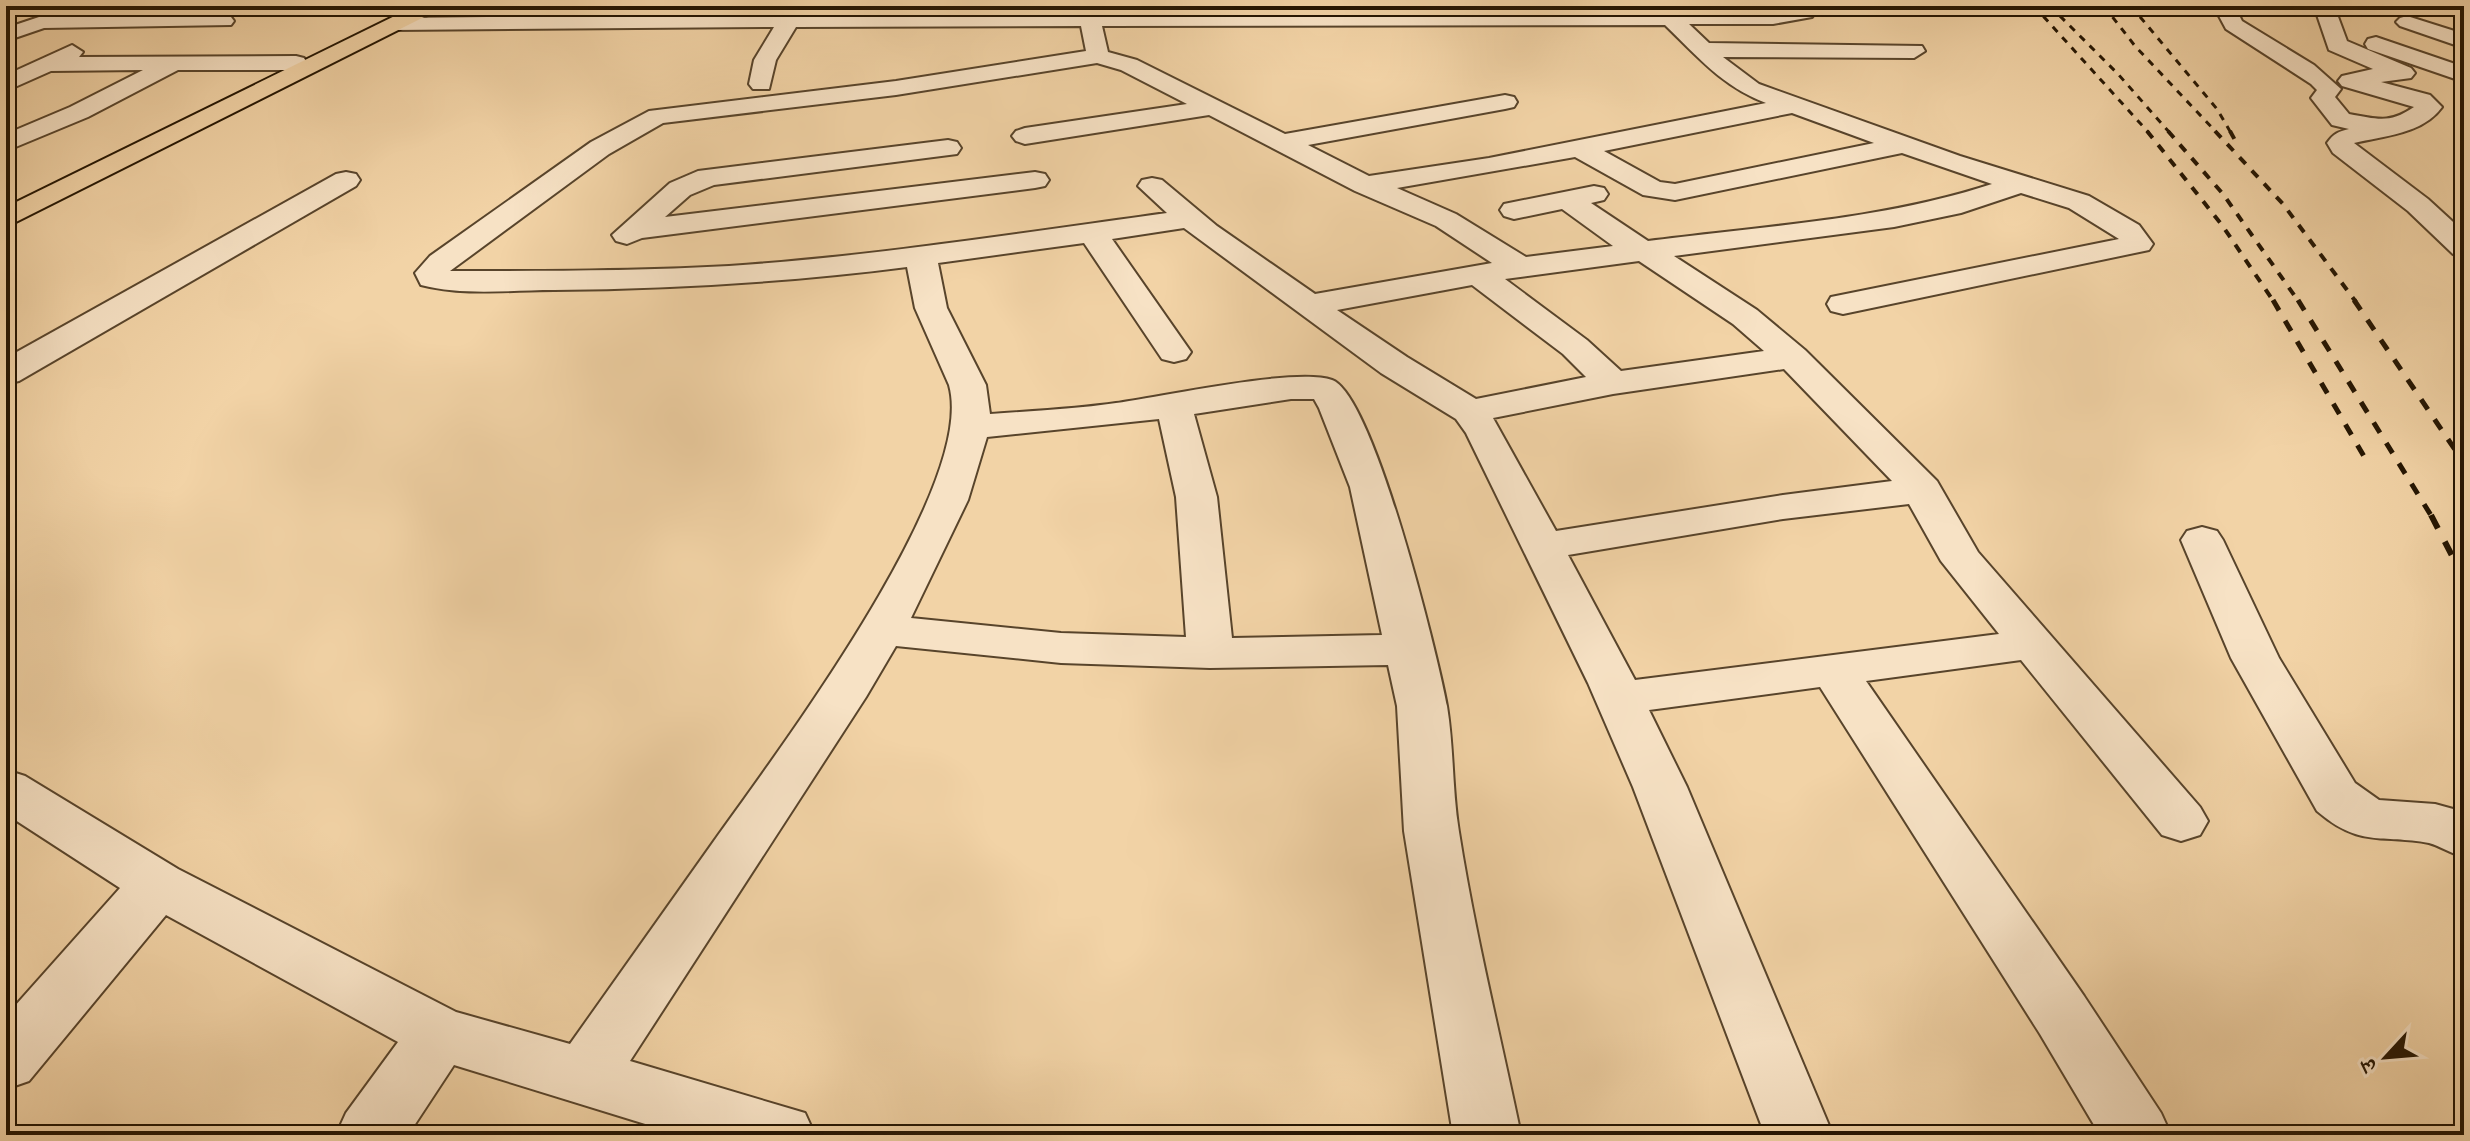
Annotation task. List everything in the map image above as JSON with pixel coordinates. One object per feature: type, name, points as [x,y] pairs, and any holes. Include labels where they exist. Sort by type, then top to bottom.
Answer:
[{"type":"main road","points":[[6,205],[296,63],[402,15],[431,6]]},
{"type":"main road","points":[[6,218],[402,15]]},
{"type":"street","points":[[583,22],[608,6]]},
{"type":"street","points":[[402,15],[583,22],[1075,15],[1670,18],[1793,16],[1805,13],[1802,6]]},
{"type":"street","points":[[2238,6],[2229,16],[2232,23],[2260,43],[2300,64],[2325,84],[2329,89],[2323,98],[2341,120],[2354,125],[2390,128]]},
{"type":"street","points":[[2402,12],[2464,41]]},
{"type":"street","points":[[1075,15],[1098,56]]},
{"type":"street","points":[[6,35],[42,22],[230,17],[139,63]]},
{"type":"street","points":[[1670,18],[1738,83],[1904,145],[2086,206],[2128,231],[2138,244],[1843,304]]},
{"type":"street","points":[[2328,18],[2337,45],[2403,73],[2358,77],[2350,81],[2429,104],[2430,107],[2417,117],[2390,128],[2354,135],[2340,143],[2459,239]]},
{"type":"street","points":[[2328,18],[2464,75]]},
{"type":"street","points":[[6,84],[136,21]]},
{"type":"street","points":[[761,84],[765,60],[789,21]]},
{"type":"street","points":[[1702,50],[1860,50],[1915,60]]},
{"type":"street","points":[[1188,219],[730,275],[444,281],[432,278],[431,273],[600,148],[658,116],[867,92],[1098,56],[1129,65],[1365,185],[1446,220],[1520,267]]},
{"type":"street","points":[[6,143],[79,112],[176,63]]},
{"type":"street","points":[[48,64],[296,63]]},
{"type":"street","points":[[1284,142],[1505,102]]},
{"type":"street","points":[[1365,185],[1579,148],[1793,105]]},
{"type":"street","points":[[1025,136],[1214,107]]},
{"type":"street","points":[[1579,148],[1653,189],[1675,192],[1904,145]]},
{"type":"street","points":[[589,279],[633,230],[680,189],[708,177],[948,148]]},
{"type":"street","points":[[6,373],[346,180]]},
{"type":"street","points":[[633,230],[1035,180]]},
{"type":"street","points":[[1514,210],[1645,184]]},
{"type":"street","points":[[1308,305],[1520,267],[1894,218],[1951,207],[2020,184]]},
{"type":"street","points":[[1152,186],[1188,219],[1308,305],[1394,365],[1470,411],[1485,433],[1619,698],[1660,787],[1799,1135]]},
{"type":"street","points":[[1566,199],[1604,223],[1635,249],[1644,250],[1745,317],[1793,357],[1923,490],[1947,538],[1963,561],[2181,821]]},
{"type":"street","points":[[1092,232],[1174,352]]},
{"type":"street","points":[[584,1077],[849,686],[884,630],[930,537],[973,427],[971,399],[954,352],[931,309],[921,254]]},
{"type":"street","points":[[1478,274],[1575,347],[1613,383]]},
{"type":"street","points":[[1470,411],[1613,383],[1793,357]]},
{"type":"street","points":[[973,427],[1173,406],[1310,387],[1394,365]]},
{"type":"street","points":[[1310,387],[1322,388],[1329,393],[1370,487],[1410,650],[1422,706],[1431,831],[1487,1135]]},
{"type":"street","points":[[1173,406],[1187,443],[1198,499],[1210,653]]},
{"type":"street","points":[[1542,546],[1783,507],[1923,490]]},
{"type":"street","points":[[2202,540],[2255,658],[2336,797],[2347,809],[2364,818],[2383,823],[2441,825],[2464,837]]},
{"type":"street","points":[[884,630],[1061,648],[1210,653],[1410,650]]},
{"type":"street","points":[[1619,698],[2033,644]]},
{"type":"street","points":[[1834,671],[2062,1015],[2137,1135]]},
{"type":"street","points":[[7,791],[158,884],[440,1034],[781,1135]]},
{"type":"street","points":[[6,1061],[158,884]]},
{"type":"street","points":[[370,1135],[440,1034]]},
{"type":"railway","points":[[2034,6],[2149,133]]},
{"type":"railway","points":[[2050,6],[2118,74],[2170,133]]},
{"type":"railway","points":[[2104,6],[2135,46],[2217,133]]},
{"type":"railway","points":[[2131,6],[2217,109],[2231,133]]},
{"type":"railway","points":[[2147,131],[2222,225],[2274,302]]},
{"type":"railway","points":[[2168,131],[2223,194],[2299,302]]},
{"type":"railway","points":[[2215,131],[2283,204],[2356,302]]},
{"type":"railway","points":[[2230,131],[2236,142]]},
{"type":"railway","points":[[2273,300],[2369,465]]},
{"type":"railway","points":[[2298,300],[2432,517]]},
{"type":"railway","points":[[2354,300],[2464,463]]},
{"type":"railway","points":[[2431,515],[2464,579]]}]
